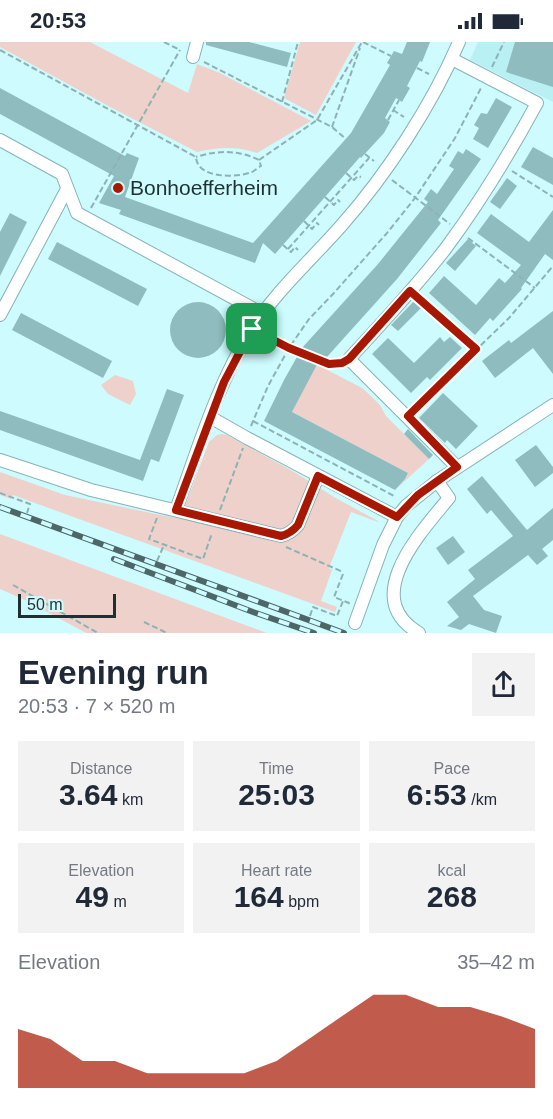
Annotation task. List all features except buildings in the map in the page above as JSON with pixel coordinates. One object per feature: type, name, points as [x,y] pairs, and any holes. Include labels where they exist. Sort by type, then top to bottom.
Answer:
[{"type":"street","points":[[193,57],[197,42]]},
{"type":"street","points":[[176,510],[224,382],[252,329],[286,285],[342,225],[394,157],[424,110],[459,42]]},
{"type":"street","points":[[452,58],[537,103],[502,165],[446,248],[349,359],[457,467]]},
{"type":"street","points":[[0,140],[62,174],[76,213],[263,314]]},
{"type":"street","points":[[0,315],[67,189]]},
{"type":"street","points":[[354,623],[382,545],[397,517],[418,495],[437,481],[553,405]]},
{"type":"street","points":[[210,417],[397,517]]},
{"type":"street","points":[[0,460],[72,485],[281,536],[288,534],[298,525],[318,476]]},
{"type":"street","points":[[419,633],[404,621],[398,612],[394,588],[400,565],[408,549],[449,498],[437,481]]},
{"type":"path","points":[[164,42],[317,120],[346,139]]},
{"type":"path","points":[[282,102],[298,42]]},
{"type":"path","points":[[362,42],[391,56]]},
{"type":"path","points":[[259,160],[317,120],[362,42]]},
{"type":"path","points":[[332,128],[362,42]]},
{"type":"path","points":[[289,348],[309,319],[416,198],[455,138],[504,42]]},
{"type":"path","points":[[86,217],[180,50]]},
{"type":"path","points":[[0,51],[196,158]]},
{"type":"path","points":[[417,68],[429,74]]},
{"type":"path","points":[[388,120],[399,100]]},
{"type":"path","points":[[393,110],[404,117]]},
{"type":"path","points":[[207,153],[238,153],[250,155],[259,160],[261,166],[252,172],[213,175],[201,169],[196,163],[196,158],[207,153]]},
{"type":"path","points":[[365,154],[374,161]]},
{"type":"path","points":[[288,249],[369,158]]},
{"type":"path","points":[[502,165],[553,197]]},
{"type":"path","points":[[346,173],[354,180],[358,176],[361,177]]},
{"type":"path","points":[[325,197],[334,205],[338,200],[340,201]]},
{"type":"path","points":[[304,221],[312,229],[317,223],[319,225]]},
{"type":"path","points":[[283,245],[291,252],[295,247],[298,250]]},
{"type":"path","points":[[408,416],[509,318],[553,266]]},
{"type":"path","points":[[410,291],[476,349]]},
{"type":"path","points":[[252,329],[289,348],[329,364],[342,363],[349,359]]},
{"type":"path","points":[[253,421],[399,499]]},
{"type":"path","points":[[0,493],[30,504],[27,513]]},
{"type":"path","points":[[162,507],[149,539],[203,559],[217,521]]},
{"type":"path","points":[[291,544],[284,545],[343,573],[334,597],[349,603],[348,606]]},
{"type":"path","points":[[157,561],[164,545]]},
{"type":"path","points":[[13,585],[98,633]]},
{"type":"path","points":[[310,616],[313,607],[337,616],[343,601]]},
{"type":"path","points":[[144,622],[167,633]]},
{"type":"shaded area","points":[[0,42],[90,42],[188,93],[197,64],[220,73],[311,121],[257,153],[227,148],[197,152],[0,47]]},
{"type":"shaded area","points":[[300,42],[356,42],[316,115],[284,98]]},
{"type":"shaded area","points":[[478,42],[553,42],[553,102],[470,60]]},
{"type":"shaded area","points":[[316,364],[362,388],[429,459],[395,490],[408,473],[292,412]]},
{"type":"shaded area","points":[[115,375],[133,381],[136,394],[130,405],[108,394],[101,385]]},
{"type":"shaded area","points":[[222,434],[296,473],[378,521],[351,512],[329,568],[332,570],[321,601],[337,607],[335,612],[13,495],[11,499],[0,495],[0,472],[65,495],[180,519],[209,442]]},
{"type":"shaded area","points":[[0,534],[267,633],[86,633],[0,589]]},
{"type":"railway","points":[[0,507],[344,633]]},
{"type":"railway","points":[[114,559],[314,633]]},
{"type":"place","name":"Bonhoefferheim","points":[[118,188]]},
{"type":"route","points":[[410,291],[476,349],[408,416],[457,467],[418,495],[397,517],[318,476],[298,525],[288,534],[281,536],[176,510],[224,382],[252,329],[289,348],[329,364],[342,363],[349,359],[410,291]]}]
